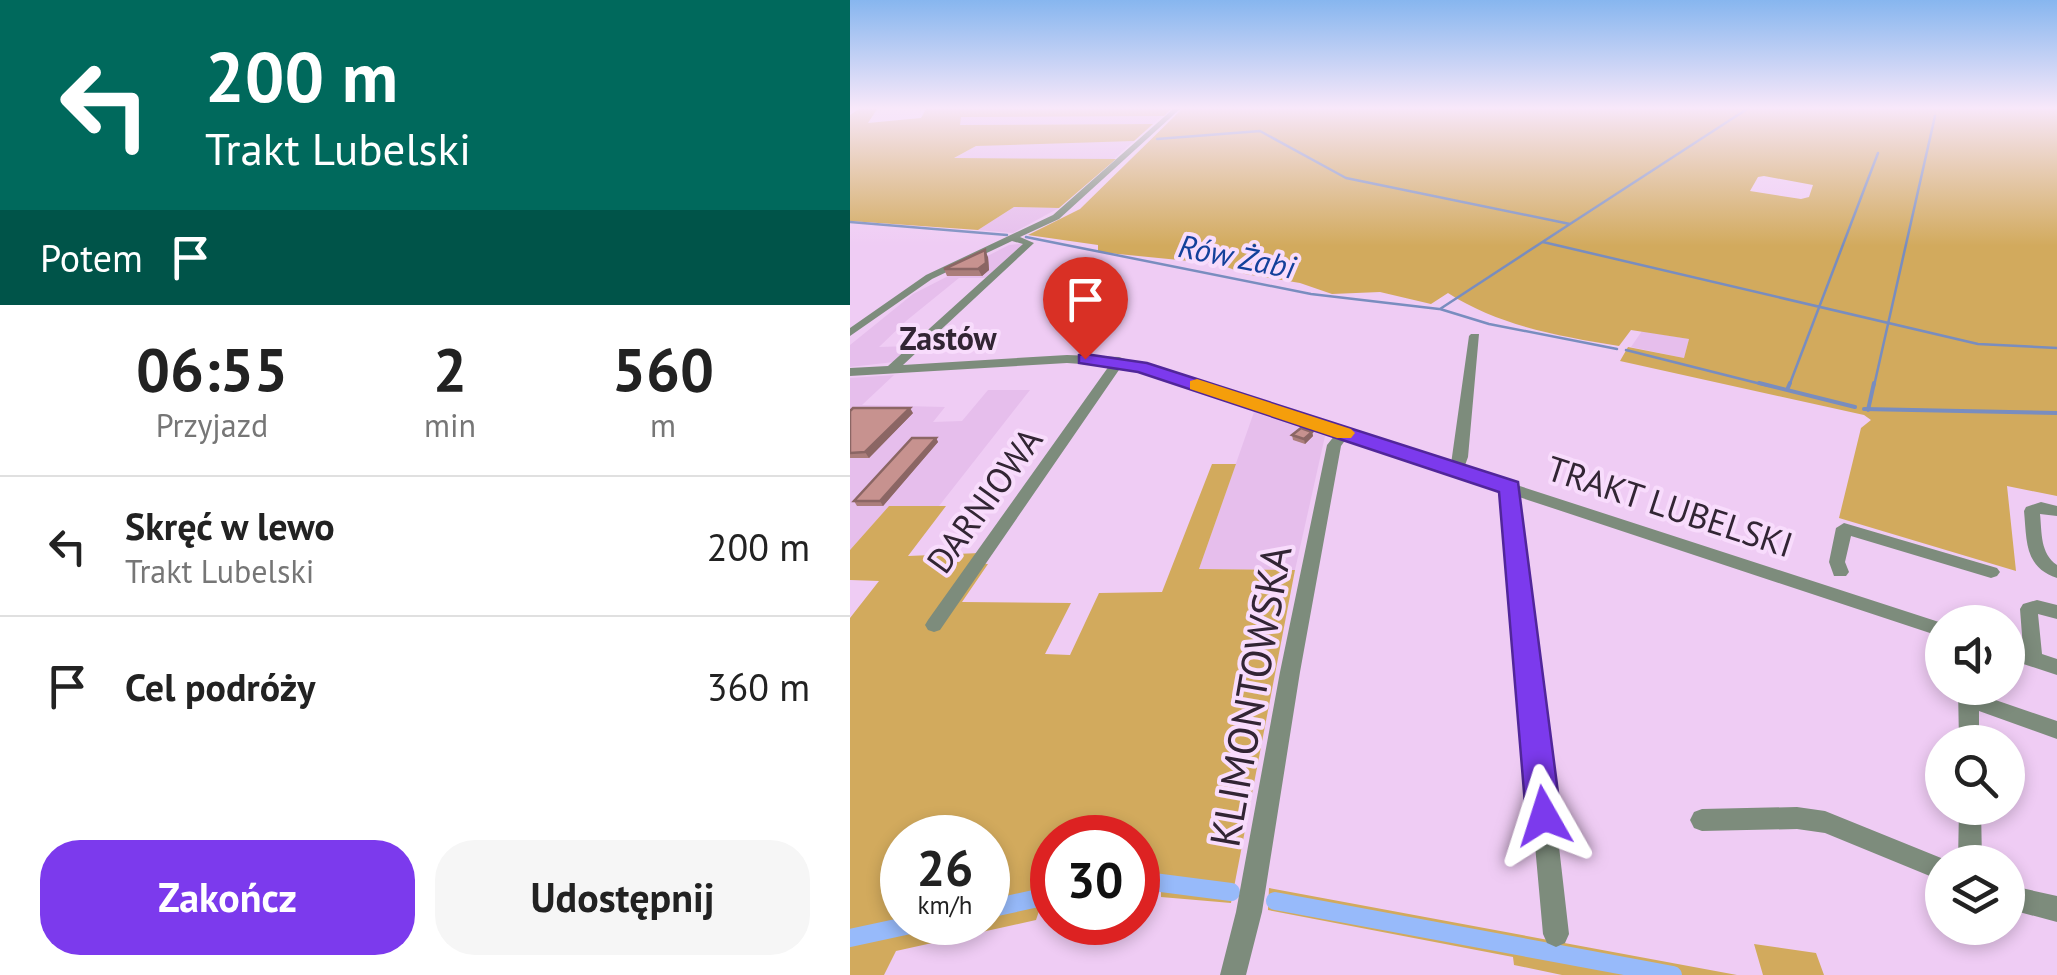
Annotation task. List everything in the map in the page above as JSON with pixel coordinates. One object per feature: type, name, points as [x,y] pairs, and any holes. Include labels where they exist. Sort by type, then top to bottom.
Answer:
[{"type":"street","points":[[850,333],[918,283],[1072,206],[1128,154]]},
{"type":"street","points":[[891,370],[1029,243],[1012,238]]},
{"type":"street","points":[[1456,470],[1461,457],[1476,336]]},
{"type":"street","name":"TRAKT LUBELSKI","points":[[850,372],[1068,360],[1118,362],[1925,624]]},
{"type":"street","name":"DARNIOWA","points":[[934,625],[1118,362]]},
{"type":"street","name":"KLIMONTOWSKA","points":[[1234,975],[1249,912],[1334,445],[1344,433]]},
{"type":"street","points":[[1510,488],[1556,934]]},
{"type":"street","points":[[2057,512],[2040,507],[2032,510],[2038,560],[2057,572]]},
{"type":"street","points":[[1840,572],[1844,528],[1992,572]]},
{"type":"street","points":[[2033,660],[2028,609],[2057,612]]},
{"type":"street","points":[[2025,657],[2057,668]]},
{"type":"street","points":[[1997,705],[2057,730]]},
{"type":"street","points":[[1702,820],[1797,818],[1825,822],[1925,862]]},
{"type":"street","points":[[2025,901],[2057,909]]},
{"type":"shaded area","points":[[850,154],[1116,159],[1059,208],[1014,207],[978,230],[850,221]]},
{"type":"shaded area","points":[[961,154],[1119,154],[1114,159],[951,160]]},
{"type":"shaded area","points":[[1136,154],[2057,154],[2057,496],[2007,486],[2016,571],[1839,518],[1861,428],[1871,420],[1864,415],[1620,361],[1628,347],[1684,358],[1689,339],[1631,330],[1619,346],[1509,322],[1448,293],[1431,304],[1380,292],[1332,294],[1219,264],[1098,252],[1098,245],[1028,235],[1080,209]],"holes":[[[1764,176],[1813,185],[1809,197],[1801,199],[1750,191],[1758,177]]]},
{"type":"shaded area","points":[[1014,207],[1059,208],[1013,233],[978,230]]},
{"type":"shaded area","points":[[1025,243],[987,278],[959,278],[906,321],[879,347],[912,346],[894,362],[850,367],[850,345],[913,294],[1009,245]]},
{"type":"shaded area","points":[[1642,331],[1689,339],[1684,358],[1631,347]]},
{"type":"shaded area","points":[[894,375],[862,405],[945,407],[933,422],[962,421],[988,390],[1030,390],[939,506],[889,506],[850,550],[850,378]]},
{"type":"shaded area","points":[[1254,412],[1325,436],[1295,570],[1199,569]]},
{"type":"shaded area","points":[[1212,464],[1236,464],[1199,569],[1295,570],[1231,903],[1161,897],[1160,815],[1030,815],[1030,921],[1010,926],[1010,815],[880,815],[880,945],[923,945],[896,951],[884,975],[850,975],[850,618],[879,581],[850,580],[850,550],[889,506],[946,506],[908,556],[980,553],[974,563],[988,564],[962,602],[1071,603],[1045,654],[1070,655],[1099,593],[1162,592]]},
{"type":"shaded area","points":[[1269,888],[1737,975],[1562,975],[1514,965],[1513,957],[1268,910]]},
{"type":"shaded area","points":[[1754,944],[1816,953],[1824,975],[1763,975]]},
{"type":"building","points":[[985,250],[986,263],[978,269],[944,269]]},
{"type":"building","points":[[853,408],[910,408],[865,452],[850,453]]},
{"type":"building","points":[[1301,428],[1312,432],[1304,439],[1292,435]]},
{"type":"building","points":[[912,438],[936,438],[880,501],[854,501]]},
{"type":"waterway","points":[[1303,154],[1346,178],[1570,224]]},
{"type":"waterway","points":[[1570,224],[1677,154]]},
{"type":"waterway","points":[[1819,307],[1877,154]]},
{"type":"waterway","points":[[1888,323],[1926,154]]},
{"type":"waterway","name":"Rów Żabi","points":[[850,222],[1007,235]]},
{"type":"waterway","points":[[1570,224],[1440,309],[1489,324],[1617,349]]},
{"type":"waterway","name":"Rów Żabi","points":[[1026,237],[1311,294],[1439,309]]},
{"type":"waterway","points":[[1543,242],[1819,307]]},
{"type":"waterway","points":[[1789,386],[1819,307]]},
{"type":"waterway","points":[[1819,307],[1888,323]]},
{"type":"waterway","points":[[1874,386],[1888,323]]},
{"type":"waterway","points":[[1888,323],[1978,344],[2057,348]]},
{"type":"waterway","points":[[1626,350],[1769,386]]},
{"type":"waterway","points":[[1759,383],[1787,390]]},
{"type":"waterway","points":[[1787,390],[1790,383]]},
{"type":"waterway","points":[[1868,409],[1874,383]]},
{"type":"waterway","points":[[1787,390],[1855,407]]},
{"type":"waterway","points":[[1864,409],[1868,409]]},
{"type":"waterway","points":[[1868,409],[2057,413]]},
{"type":"waterway","points":[[1160,883],[1231,892]]},
{"type":"waterway","points":[[1010,904],[1030,900]]},
{"type":"waterway","points":[[1275,901],[1673,975]]},
{"type":"waterway","points":[[850,938],[880,932]]},
{"type":"slow traffic","points":[[1197,385],[1344,433]]},
{"type":"district","name":"Zastów","points":[[948,338]]},
{"type":"route","points":[[1085,359],[1141,366],[1510,488],[1544,816]]}]
